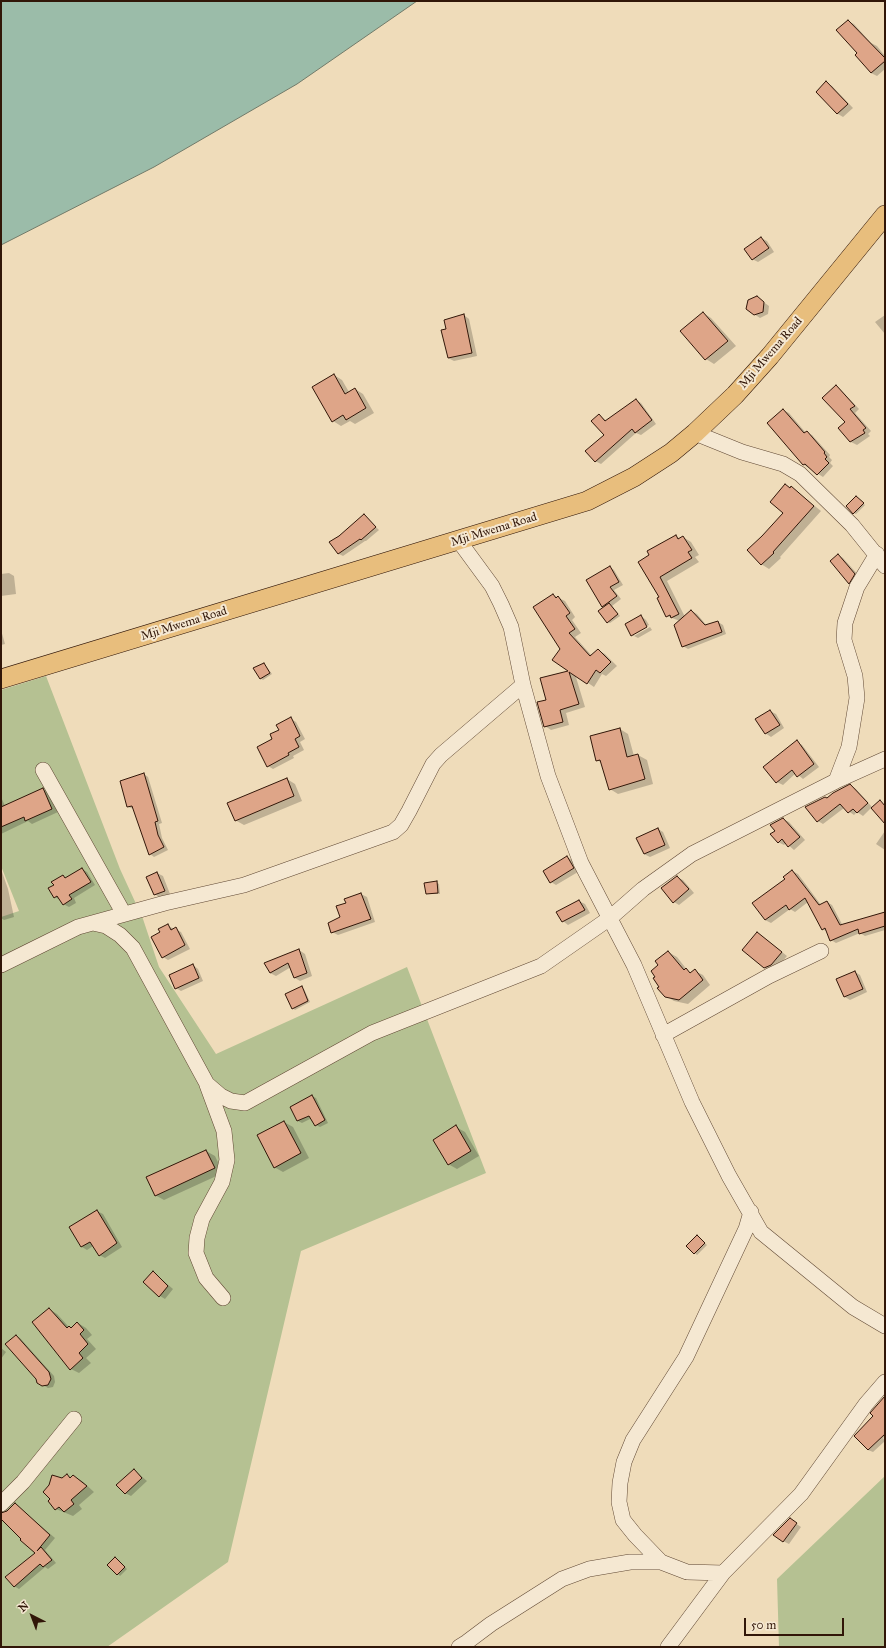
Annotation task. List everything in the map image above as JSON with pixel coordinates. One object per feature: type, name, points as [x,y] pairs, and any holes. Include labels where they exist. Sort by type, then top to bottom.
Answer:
[{"type":"main road","name":"Mji Mwema Road","points":[[1,679],[587,501],[634,477],[671,453],[695,433],[735,394],[770,356],[885,215]]},
{"type":"street","points":[[695,433],[742,452],[771,460],[800,474],[852,525],[881,560],[857,587],[845,623],[844,640],[855,676],[857,698],[849,747],[836,781]]},
{"type":"street","points":[[459,541],[492,586],[501,604],[510,627],[523,684],[548,776],[581,863],[634,965],[663,1035],[714,1146],[761,1232],[853,1307],[885,1326]]},
{"type":"street","points":[[1,965],[78,927],[124,914],[244,885],[393,832],[401,825],[410,812],[434,764],[441,755],[523,684]]},
{"type":"street","points":[[207,1084],[221,1096],[231,1101],[245,1103],[372,1033],[541,966],[610,918],[643,889],[692,854],[836,781],[881,766]]},
{"type":"street","points":[[43,770],[124,914]]},
{"type":"street","points":[[93,923],[106,926],[120,935],[132,948],[207,1084],[224,1131],[227,1160],[222,1182],[202,1219],[197,1238],[196,1253],[206,1278],[224,1298]]},
{"type":"street","points":[[663,1035],[769,976],[821,950]]},
{"type":"street","points":[[661,1562],[635,1536],[623,1520],[619,1502],[620,1483],[624,1462],[633,1440],[686,1357],[746,1229],[751,1212]]},
{"type":"street","points":[[668,1647],[723,1573],[801,1494],[866,1404],[885,1382]]},
{"type":"street","points":[[1,1504],[23,1482],[74,1419]]},
{"type":"street","points":[[459,1647],[491,1624],[562,1579],[589,1569],[630,1562],[661,1562],[687,1572],[723,1573]]},
{"type":"shaded area","points":[[1,1],[417,1],[297,84],[154,167],[1,245]]},
{"type":"shaded area","points":[[46,676],[120,869],[143,919],[159,967],[216,1054],[407,967],[486,1173],[301,1251],[228,1562],[107,1647],[1,1647],[1,917],[19,911],[1,866],[1,690]]},
{"type":"shaded area","points":[[885,1476],[885,1647],[779,1647],[777,1579]]},
{"type":"building","points":[[848,20],[885,58],[885,61],[871,73],[855,55],[857,53],[836,30]]},
{"type":"building","points":[[826,81],[848,104],[837,114],[816,92]]},
{"type":"building","points":[[761,237],[769,248],[752,260],[744,249]]},
{"type":"building","points":[[757,296],[764,302],[763,312],[754,315],[746,309],[748,300]]},
{"type":"building","points":[[703,312],[728,341],[705,360],[680,331]]},
{"type":"building","points":[[464,314],[472,353],[448,358],[441,330],[446,329],[444,320]]},
{"type":"building","points":[[334,374],[345,394],[355,388],[366,408],[346,420],[343,415],[332,422],[312,387]]},
{"type":"building","points":[[836,385],[855,406],[850,409],[866,428],[863,430],[865,433],[850,442],[838,428],[845,422],[822,398]]},
{"type":"building","points":[[636,399],[652,420],[635,433],[632,429],[595,462],[585,451],[604,435],[591,421],[599,414],[605,421]]},
{"type":"building","points":[[783,409],[804,433],[807,431],[825,452],[824,453],[827,457],[825,459],[829,463],[817,475],[805,464],[803,465],[767,423]]},
{"type":"building","points":[[785,484],[790,488],[791,486],[814,506],[773,552],[774,553],[761,565],[747,550],[783,513],[770,502]]},
{"type":"building","points":[[856,496],[864,503],[853,514],[846,506]]},
{"type":"building","points":[[364,514],[376,527],[361,540],[360,539],[338,554],[329,542],[339,536]]},
{"type":"building","points":[[676,535],[678,539],[683,536],[692,550],[688,552],[692,558],[660,577],[679,614],[671,618],[670,615],[666,617],[657,598],[659,597],[638,562],[649,555],[647,551]]},
{"type":"building","points":[[838,554],[855,574],[849,584],[830,561]]},
{"type":"building","points":[[610,566],[619,582],[610,587],[617,596],[602,607],[586,580]]},
{"type":"building","points":[[553,594],[556,598],[558,596],[570,613],[566,616],[575,629],[569,633],[590,656],[598,649],[611,662],[600,673],[596,670],[587,684],[569,672],[579,704],[560,710],[563,722],[544,727],[537,702],[546,700],[540,678],[568,671],[552,660],[560,649],[533,607]]},
{"type":"building","points":[[609,603],[618,614],[607,623],[598,611]]},
{"type":"building","points":[[691,610],[705,625],[718,621],[722,632],[682,647],[674,625]]},
{"type":"building","points":[[641,615],[647,627],[631,636],[625,624]]},
{"type":"building","points":[[264,663],[270,673],[260,679],[253,668]]},
{"type":"building","points":[[770,710],[780,725],[765,734],[755,719]]},
{"type":"building","points":[[291,717],[300,736],[295,739],[299,747],[288,753],[289,755],[267,767],[257,747],[272,739],[270,734],[279,730],[276,725]]},
{"type":"building","points":[[620,728],[627,757],[638,754],[645,779],[609,790],[600,760],[596,761],[590,736]]},
{"type":"building","points":[[797,740],[814,764],[797,777],[792,770],[776,783],[763,767]]},
{"type":"building","points":[[144,773],[158,821],[155,822],[158,835],[164,847],[149,855],[132,806],[127,807],[120,781]]},
{"type":"building","points":[[287,778],[294,796],[235,821],[227,803]]},
{"type":"building","points":[[850,784],[868,803],[857,813],[853,809],[848,813],[840,804],[817,822],[805,807],[825,797],[827,798]]},
{"type":"building","points":[[43,788],[52,809],[25,821],[24,817],[1,827],[1,807]]},
{"type":"building","points":[[880,800],[885,806],[885,824],[871,808]]},
{"type":"building","points":[[783,818],[800,837],[788,847],[782,839],[778,843],[770,834],[775,831],[770,825]]},
{"type":"building","points":[[658,828],[665,845],[644,854],[636,838]]},
{"type":"building","points":[[567,856],[574,868],[550,883],[543,871]]},
{"type":"building","points":[[82,868],[91,882],[69,895],[72,899],[63,905],[57,896],[54,898],[48,888],[54,885],[51,882],[63,875],[65,878]]},
{"type":"building","points":[[792,870],[819,905],[827,901],[840,925],[885,912],[885,926],[859,934],[858,929],[830,941],[825,928],[822,930],[805,898],[789,910],[786,905],[765,920],[752,903],[785,879],[783,877]]},
{"type":"building","points":[[157,872],[165,891],[154,895],[146,877]]},
{"type":"building","points":[[677,876],[689,889],[673,903],[661,888]]},
{"type":"building","points":[[437,881],[438,893],[426,894],[424,883]]},
{"type":"building","points":[[361,893],[371,919],[331,933],[328,923],[340,917],[336,906],[346,903],[344,899]]},
{"type":"building","points":[[579,900],[585,910],[562,922],[556,912]]},
{"type":"building","points":[[168,924],[171,930],[176,927],[185,945],[162,958],[151,937],[160,932],[158,929]]},
{"type":"building","points":[[757,932],[782,952],[771,965],[764,968],[742,950]]},
{"type":"building","points":[[299,949],[307,973],[294,978],[288,963],[270,973],[264,963]]},
{"type":"building","points":[[668,951],[684,970],[686,968],[690,973],[695,969],[703,980],[679,1000],[665,997],[657,988],[659,987],[653,978],[655,977],[651,971],[658,965],[655,961]]},
{"type":"building","points":[[193,964],[199,978],[175,989],[169,975]]},
{"type":"building","points":[[855,971],[863,989],[844,997],[836,979]]},
{"type":"building","points":[[302,986],[308,1001],[292,1009],[285,994]]},
{"type":"building","points":[[312,1095],[325,1120],[315,1126],[309,1116],[297,1121],[290,1107]]},
{"type":"building","points":[[284,1121],[301,1153],[274,1168],[257,1135]]},
{"type":"building","points":[[456,1125],[471,1151],[448,1165],[433,1140]]},
{"type":"building","points":[[206,1150],[215,1168],[155,1196],[146,1177]]},
{"type":"building","points":[[97,1210],[117,1243],[99,1256],[90,1242],[81,1247],[69,1227]]},
{"type":"building","points":[[697,1235],[705,1243],[694,1254],[686,1246]]},
{"type":"building","points":[[153,1271],[168,1286],[159,1297],[143,1282]]},
{"type":"building","points":[[49,1308],[67,1328],[69,1326],[71,1328],[77,1322],[84,1330],[80,1334],[88,1344],[79,1353],[83,1358],[70,1370],[32,1322]]},
{"type":"building","points":[[16,1335],[49,1372],[51,1379],[48,1385],[42,1386],[37,1383],[36,1379],[5,1344]]},
{"type":"building","points":[[885,1396],[885,1434],[868,1450],[854,1436],[873,1416],[870,1413]]},
{"type":"building","points":[[134,1469],[142,1478],[125,1494],[116,1485]]},
{"type":"building","points":[[67,1474],[70,1478],[73,1475],[87,1486],[71,1500],[74,1504],[64,1512],[59,1507],[55,1510],[48,1501],[50,1499],[43,1492],[49,1485],[52,1475],[62,1478]]},
{"type":"building","points":[[15,1503],[50,1535],[37,1551],[41,1547],[52,1560],[43,1567],[40,1564],[14,1587],[5,1577],[35,1553],[20,1540],[21,1539],[1,1519],[1,1513],[7,1511]]},
{"type":"building","points":[[790,1518],[797,1523],[783,1542],[773,1535]]},
{"type":"building","points":[[115,1557],[125,1567],[117,1575],[107,1565]]}]
